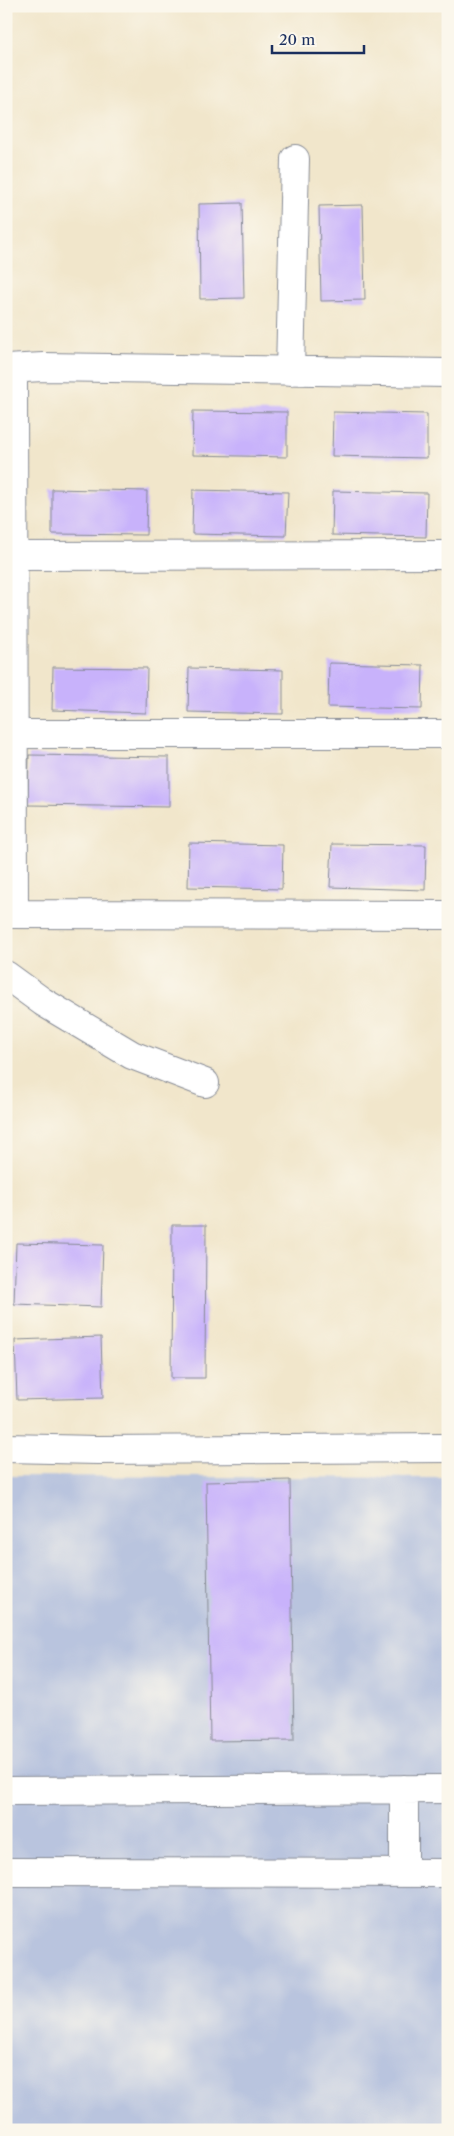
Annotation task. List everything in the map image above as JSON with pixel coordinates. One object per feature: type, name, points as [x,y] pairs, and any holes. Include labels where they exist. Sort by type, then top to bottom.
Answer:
[{"type":"street","points":[[290,371],[295,159]]},
{"type":"street","points":[[448,373],[43,367],[10,370],[14,556],[14,734],[10,914],[448,916]]},
{"type":"street","points":[[14,556],[448,555]]},
{"type":"street","points":[[14,734],[448,734]]},
{"type":"street","points":[[6,975],[43,1002],[132,1055],[206,1084]]},
{"type":"street","points":[[6,1448],[97,1450],[448,1448]]},
{"type":"street","points":[[404,1789],[404,1873]]},
{"type":"street","points":[[6,1791],[448,1789]]},
{"type":"street","points":[[6,1872],[448,1872]]},
{"type":"shaded area","points":[[6,1476],[448,1478],[448,2130],[6,2130]]},
{"type":"building","points":[[242,203],[244,298],[200,299],[199,204]]},
{"type":"building","points":[[363,205],[365,300],[321,301],[319,206]]},
{"type":"building","points":[[193,411],[287,412],[287,457],[192,455]]},
{"type":"building","points":[[333,412],[427,414],[427,458],[332,456]]},
{"type":"building","points":[[52,489],[147,491],[146,535],[52,534]]},
{"type":"building","points":[[193,490],[288,492],[286,536],[192,534]]},
{"type":"building","points":[[333,491],[427,493],[426,537],[332,535]]},
{"type":"building","points":[[329,663],[423,665],[422,709],[328,707]]},
{"type":"building","points":[[53,667],[147,668],[146,713],[52,710]]},
{"type":"building","points":[[189,668],[283,670],[283,714],[188,712]]},
{"type":"building","points":[[29,755],[169,757],[169,807],[28,805]]},
{"type":"building","points":[[189,843],[283,845],[282,889],[188,887]]},
{"type":"building","points":[[332,844],[426,845],[425,890],[330,887]]},
{"type":"building","points":[[172,1225],[206,1225],[205,1378],[171,1378]]},
{"type":"building","points":[[16,1243],[103,1245],[101,1307],[14,1304]]},
{"type":"building","points":[[101,1337],[103,1398],[17,1400],[15,1340]]},
{"type":"building","points":[[290,1480],[294,1740],[210,1741],[206,1482]]}]
